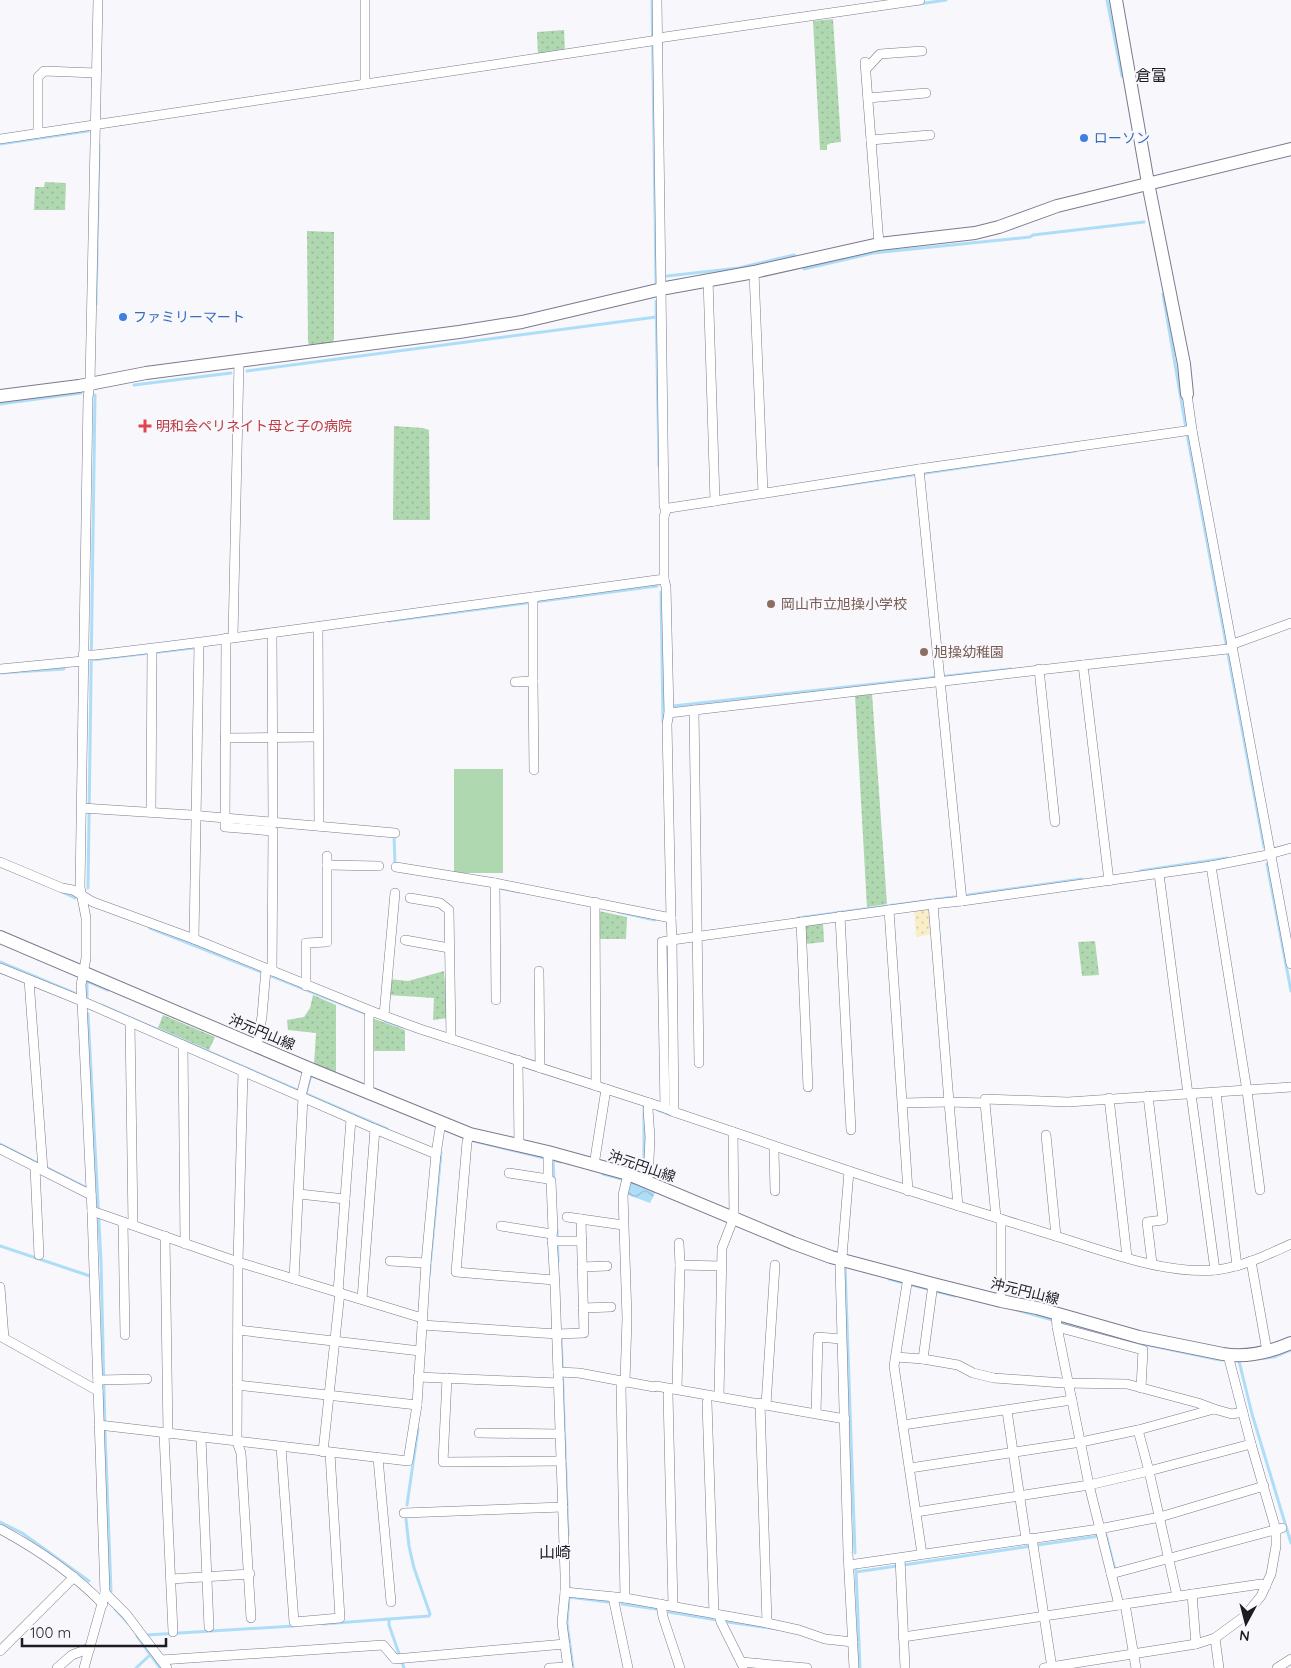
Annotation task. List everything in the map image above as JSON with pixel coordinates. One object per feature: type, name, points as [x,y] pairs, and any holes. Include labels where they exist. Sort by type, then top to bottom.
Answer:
[{"type":"street","points":[[84,1668],[105,1594],[103,1426],[98,1391],[102,1380],[96,1212],[91,1195],[81,984],[86,958],[86,918],[80,887],[86,808],[88,398],[99,124],[96,73],[98,0]]},
{"type":"street","points":[[365,0],[365,84]]},
{"type":"street","points":[[657,0],[655,40],[664,506],[666,510],[664,517],[664,579],[666,587],[672,940]]},
{"type":"street","points":[[0,139],[920,0]]},
{"type":"street","points":[[1116,0],[1148,183],[1184,364],[1188,430],[1228,649],[1291,964]]},
{"type":"street","points":[[880,244],[866,66],[880,54],[922,51]]},
{"type":"street","points":[[38,133],[38,77],[44,71],[96,73]]},
{"type":"street","points":[[868,98],[926,93]]},
{"type":"street","points":[[871,140],[930,135]]},
{"type":"street","points":[[0,396],[146,373],[239,362],[522,322],[661,289],[754,272],[880,244],[975,233],[999,227],[1057,206],[1291,149]]},
{"type":"street","points":[[754,272],[763,493]]},
{"type":"street","points":[[708,279],[716,501]]},
{"type":"street","points":[[239,362],[225,738],[225,827],[273,831],[267,972],[257,1046]]},
{"type":"street","points":[[666,510],[763,493],[920,473],[1188,430]]},
{"type":"street","points":[[920,473],[962,901]]},
{"type":"street","points":[[0,669],[87,656],[152,652],[199,646],[229,638],[272,636],[318,630],[392,615],[533,601],[664,579]]},
{"type":"street","points":[[533,601],[534,770]]},
{"type":"street","points":[[668,713],[939,679],[1228,649],[1239,642],[1291,623]]},
{"type":"street","points":[[318,630],[319,826]]},
{"type":"street","points":[[272,636],[273,823]]},
{"type":"street","points":[[194,939],[199,646]]},
{"type":"street","points":[[150,812],[152,652]]},
{"type":"street","points":[[1083,665],[1109,881]]},
{"type":"street","points":[[1039,669],[1055,822]]},
{"type":"street","points":[[515,682],[533,681]]},
{"type":"street","points":[[694,710],[699,1063]]},
{"type":"street","points":[[225,738],[318,737]]},
{"type":"street","points":[[86,808],[150,812],[197,819],[319,826],[395,833]]},
{"type":"street","points":[[670,1110],[662,942],[698,933],[801,922],[1159,874],[1210,866],[1291,848]]},
{"type":"street","points":[[306,986],[306,943],[327,942],[327,861],[379,866]]},
{"type":"street","points":[[0,862],[194,939],[267,972],[306,986],[370,1014],[384,1015],[518,1063],[596,1086],[605,1092],[649,1106],[670,1110],[733,1135],[849,1173],[1056,1236],[1152,1264],[1190,1270],[1215,1270],[1252,1263],[1291,1244]]},
{"type":"street","points":[[396,866],[595,906],[671,918]]},
{"type":"street","points":[[1210,866],[1247,1091],[1260,1190]]},
{"type":"street","points":[[1159,874],[1215,1270]]},
{"type":"street","points":[[495,886],[496,1000]]},
{"type":"street","points":[[384,1015],[395,893]]},
{"type":"street","points":[[410,898],[440,903],[449,910],[451,1039]]},
{"type":"street","points":[[933,904],[958,1206]]},
{"type":"street","points":[[595,906],[596,1086]]},
{"type":"street","points":[[890,910],[908,1191]]},
{"type":"street","points":[[840,916],[852,1130]]},
{"type":"street","points":[[801,922],[808,1087]]},
{"type":"street","name":"沖元円山線","points":[[0,937],[257,1046],[307,1072],[369,1093],[468,1138],[519,1146],[548,1157],[594,1165],[626,1178],[648,1182],[732,1221],[841,1263],[932,1288],[1037,1308],[1056,1321],[1228,1355],[1267,1352],[1291,1343]]},
{"type":"street","points":[[405,940],[450,948]]},
{"type":"street","points":[[0,968],[82,1001],[243,1072],[302,1094],[375,1130],[436,1152]]},
{"type":"street","points":[[539,971],[540,1068]]},
{"type":"street","points":[[29,980],[42,1167],[39,1255]]},
{"type":"street","points":[[369,1093],[370,1014]]},
{"type":"street","points":[[130,1022],[133,1225]]},
{"type":"street","points":[[182,1045],[185,1244]]},
{"type":"street","points":[[518,1063],[519,1146]]},
{"type":"street","points":[[243,1072],[238,1262],[237,1442],[241,1453],[252,1618]]},
{"type":"street","points":[[294,1279],[302,1094],[307,1072]]},
{"type":"street","points":[[1001,1301],[999,1218],[985,1099],[1068,1102],[1291,1087]]},
{"type":"street","points":[[594,1165],[605,1092]]},
{"type":"street","points":[[1216,1093],[1237,1266]]},
{"type":"street","points":[[1148,1096],[1163,1220],[1147,1222],[1152,1264]]},
{"type":"street","points":[[1109,1098],[1127,1257]]},
{"type":"street","points":[[903,1104],[985,1103]]},
{"type":"street","points":[[648,1182],[649,1106]]},
{"type":"street","points":[[281,1447],[294,1622],[340,1618],[326,1452],[351,1119]]},
{"type":"street","points":[[103,1426],[408,1461],[417,1405],[426,1263],[440,1126]]},
{"type":"street","points":[[362,1299],[375,1130]]},
{"type":"street","points":[[719,1396],[721,1266],[722,1248],[732,1221],[733,1135]]},
{"type":"street","points":[[1046,1135],[1056,1236]]},
{"type":"street","points":[[468,1138],[456,1272],[554,1280]]},
{"type":"street","points":[[0,1149],[42,1167],[91,1195]]},
{"type":"street","points":[[775,1149],[775,1191]]},
{"type":"street","points":[[548,1157],[548,1179],[551,1181],[555,1239],[554,1280],[560,1334],[561,1373],[558,1384],[568,1592],[562,1623],[568,1667],[549,1668]]},
{"type":"street","points":[[508,1173],[548,1179]]},
{"type":"street","points":[[849,1173],[841,1263],[841,1339],[854,1668]]},
{"type":"street","points":[[625,1598],[624,1384],[627,1318],[623,1195],[626,1178]]},
{"type":"street","points":[[299,1194],[345,1198]]},
{"type":"street","points":[[96,1212],[238,1262],[362,1299],[422,1321],[560,1334],[584,1333],[581,1219]]},
{"type":"street","points":[[567,1217],[623,1225]]},
{"type":"street","points":[[123,1222],[125,1335]]},
{"type":"street","points":[[501,1226],[555,1239],[582,1241]]},
{"type":"street","points":[[165,1236],[166,1434],[173,1632]]},
{"type":"street","points":[[677,1389],[679,1243]]},
{"type":"street","points":[[390,1261],[426,1263]]},
{"type":"street","points":[[1252,1263],[1267,1352]]},
{"type":"street","points":[[680,1265],[721,1266]]},
{"type":"street","points":[[767,1623],[761,1406],[774,1265]]},
{"type":"street","points":[[582,1267],[607,1266]]},
{"type":"street","points":[[907,1282],[894,1366],[922,1554]]},
{"type":"street","points":[[0,1287],[2,1337],[98,1391]]},
{"type":"street","points":[[923,1359],[932,1288]]},
{"type":"street","points":[[583,1308],[612,1307]]},
{"type":"street","points":[[1136,1668],[1114,1573],[1100,1533],[1056,1321],[1143,1350],[1141,1388]]},
{"type":"street","points":[[238,1330],[420,1351]]},
{"type":"street","points":[[816,1413],[818,1337],[841,1339]]},
{"type":"street","points":[[1007,1411],[1020,1496],[1031,1542],[1044,1617],[1049,1668],[1196,1644],[1214,1638],[1245,1616],[1261,1596],[1272,1574],[1279,1529],[1251,1444],[1228,1355]]},
{"type":"street","points":[[896,1357],[958,1365],[973,1373],[994,1378],[1068,1383],[1127,1384],[1232,1414],[1243,1412]]},
{"type":"street","points":[[561,1373],[578,1373],[624,1384],[677,1389],[761,1406],[845,1419]]},
{"type":"street","points":[[418,1377],[558,1384]]},
{"type":"street","points":[[447,1378],[443,1462],[561,1461]]},
{"type":"street","points":[[102,1380],[147,1379]]},
{"type":"street","points":[[237,1385],[417,1405]]},
{"type":"street","points":[[668,1394],[673,1606]]},
{"type":"street","points":[[903,1425],[1072,1400]]},
{"type":"street","points":[[707,1402],[716,1614],[743,1665],[807,1668]]},
{"type":"street","points":[[910,1468],[1081,1442],[1138,1430],[1214,1409]]},
{"type":"street","points":[[1138,1430],[1160,1517],[1177,1596]]},
{"type":"street","points":[[479,1433],[560,1434]]},
{"type":"street","points":[[201,1438],[209,1627]]},
{"type":"street","points":[[916,1512],[1089,1485],[1251,1444]]},
{"type":"street","points":[[378,1458],[391,1602]]},
{"type":"street","points":[[849,1565],[900,1563],[922,1554],[1100,1533],[1264,1486]]},
{"type":"street","points":[[404,1513],[563,1507]]},
{"type":"street","points":[[0,1529],[20,1540],[83,1583],[103,1604]]},
{"type":"street","points":[[1114,1573],[1170,1561],[1279,1529]]},
{"type":"street","points":[[900,1563],[905,1668]]},
{"type":"street","points":[[171,1580],[250,1574]]},
{"type":"street","points":[[0,1651],[74,1577]]},
{"type":"street","points":[[903,1637],[1261,1584],[1266,1586]]},
{"type":"street","points":[[568,1592],[625,1598],[673,1606],[767,1623],[799,1630],[825,1639],[853,1642]]},
{"type":"street","points":[[105,1594],[126,1614],[167,1668]]},
{"type":"street","points":[[1192,1594],[1196,1644]]},
{"type":"street","points":[[613,1597],[628,1668]]},
{"type":"street","points":[[661,1604],[663,1617],[680,1668]]},
{"type":"street","points":[[1214,1638],[1219,1668]]},
{"type":"street","points":[[161,1660],[383,1645],[394,1659],[400,1659],[564,1644]]},
{"type":"street","points":[[56,1668],[72,1655],[90,1648]]},
{"type":"street","points":[[1277,1668],[1291,1659]]},
{"type":"green space","points":[[833,19],[841,142],[831,143],[827,145],[827,150],[820,150],[813,21]]},
{"type":"green space","points":[[564,30],[565,52],[538,56],[537,32]]},
{"type":"green space","points":[[45,182],[66,183],[65,210],[34,210],[35,187],[44,187]]},
{"type":"green space","points":[[307,231],[334,232],[334,339],[332,344],[310,347],[308,342]]},
{"type":"green space","points":[[394,426],[429,430],[430,520],[393,520]]},
{"type":"green space","points":[[872,694],[887,904],[867,907],[855,695]]},
{"type":"green space","points":[[454,769],[503,769],[503,873],[454,873]]},
{"type":"green space","points":[[599,911],[627,917],[626,939],[598,939]]},
{"type":"green space","points":[[823,923],[824,942],[806,944],[805,928],[808,924]]},
{"type":"green space","points":[[1095,941],[1099,975],[1082,976],[1078,942]]},
{"type":"green space","points":[[444,971],[448,1018],[433,1020],[434,998],[388,995],[389,979],[408,981]]},
{"type":"green space","points":[[313,995],[336,1005],[336,1075],[314,1064],[316,1033],[288,1030],[287,1020],[304,1017],[310,1008]]},
{"type":"green space","points":[[163,1015],[215,1037],[209,1050],[158,1028]]},
{"type":"green space","points":[[372,1018],[405,1030],[405,1051],[372,1051]]},
{"type":"sand","points":[[930,909],[932,934],[916,937],[914,911]]},
{"type":"water","points":[[631,1180],[657,1189],[650,1203],[628,1195]]},
{"type":"waterway","points":[[652,0],[656,282]]},
{"type":"waterway","points":[[919,4],[946,0]]},
{"type":"waterway","points":[[1107,0],[1122,76]]},
{"type":"waterway","points":[[0,144],[88,131]]},
{"type":"waterway","points":[[96,304],[99,144]]},
{"type":"waterway","points":[[804,268],[873,253],[1030,237],[1033,235],[1144,222]]},
{"type":"waterway","points":[[667,276],[739,268],[794,255],[796,257]]},
{"type":"waterway","points":[[1163,294],[1187,434],[1264,847]]},
{"type":"waterway","points":[[656,301],[659,466]]},
{"type":"waterway","points":[[247,371],[656,317]]},
{"type":"waterway","points":[[134,385],[231,373]]},
{"type":"waterway","points":[[0,404],[81,393]]},
{"type":"waterway","points":[[88,888],[95,395]]},
{"type":"waterway","points":[[824,488],[1075,451]]},
{"type":"waterway","points":[[389,621],[657,586]]},
{"type":"waterway","points":[[661,592],[663,722]]},
{"type":"waterway","points":[[91,660],[193,648]]},
{"type":"waterway","points":[[0,673],[64,669]]},
{"type":"waterway","points":[[673,706],[1011,669]]},
{"type":"waterway","points":[[394,835],[395,866]]},
{"type":"waterway","points":[[1140,871],[1227,858]]},
{"type":"waterway","points":[[1267,864],[1291,991]]},
{"type":"waterway","points":[[968,895],[1082,879]]},
{"type":"waterway","points":[[499,888],[519,892]]},
{"type":"waterway","points":[[60,891],[75,898]]},
{"type":"waterway","points":[[798,918],[954,897]]},
{"type":"waterway","points":[[619,912],[655,920]]},
{"type":"waterway","points":[[150,928],[367,1014]]},
{"type":"waterway","points":[[667,950],[669,1090]]},
{"type":"waterway","points":[[0,962],[74,993]]},
{"type":"waterway","points":[[87,1001],[87,981],[108,990]]},
{"type":"waterway","points":[[101,1005],[387,1129]]},
{"type":"waterway","points":[[88,1014],[101,1261],[111,1591]]},
{"type":"waterway","points":[[385,1021],[403,1027]]},
{"type":"waterway","points":[[306,1093],[311,1075]]},
{"type":"waterway","points":[[644,1105],[644,1171]]},
{"type":"waterway","points":[[658,1110],[671,1115]]},
{"type":"waterway","points":[[470,1140],[561,1162]]},
{"type":"waterway","points":[[0,1144],[85,1187]]},
{"type":"waterway","points":[[429,1276],[441,1153],[438,1152]]},
{"type":"waterway","points":[[553,1160],[554,1181]]},
{"type":"waterway","points":[[603,1174],[626,1180]]},
{"type":"waterway","points":[[557,1229],[558,1261]]},
{"type":"waterway","points":[[0,1246],[90,1276]]},
{"type":"waterway","points":[[845,1266],[855,1553]]},
{"type":"waterway","points":[[889,1279],[955,1296]]},
{"type":"waterway","points":[[1017,1310],[1124,1340],[1220,1360]]},
{"type":"waterway","points":[[561,1334],[568,1535]]},
{"type":"waterway","points":[[1258,1359],[1274,1357],[1291,1350]]},
{"type":"waterway","points":[[1239,1361],[1252,1414],[1291,1543]]},
{"type":"waterway","points":[[407,1505],[418,1429]]},
{"type":"waterway","points":[[323,1624],[429,1616],[430,1614],[414,1568],[406,1519]]},
{"type":"waterway","points":[[0,1522],[22,1533],[89,1581]]},
{"type":"waterway","points":[[856,1572],[1106,1535],[1115,1570]]},
{"type":"waterway","points":[[856,1570],[860,1668]]},
{"type":"waterway","points":[[569,1577],[569,1590]]},
{"type":"waterway","points":[[569,1597],[567,1623],[573,1668]]},
{"type":"waterway","points":[[569,1597],[608,1602]]},
{"type":"waterway","points":[[622,1604],[656,1609]]},
{"type":"waterway","points":[[115,1609],[128,1623]]},
{"type":"waterway","points":[[669,1612],[717,1620]]},
{"type":"waterway","points":[[389,1620],[404,1668]]},
{"type":"waterway","points":[[728,1622],[777,1629]]},
{"type":"waterway","points":[[138,1637],[294,1626]]},
{"type":"waterway","points":[[137,1636],[160,1668]]},
{"type":"waterway","points":[[136,1668],[150,1655]]},
{"type":"place","name":"ローソン","points":[[1084,138]]},
{"type":"place","name":"ファミリーマート","points":[[123,317]]},
{"type":"place","name":"明和会ペリネイト母と子の病院","points":[[145,426]]},
{"type":"place","name":"岡山市立旭操小学校","points":[[771,604]]},
{"type":"place","name":"旭操幼稚園","points":[[924,652]]},
{"type":"district","name":"倉富","points":[[1151,75]]},
{"type":"district","name":"山崎","points":[[555,1552]]}]
